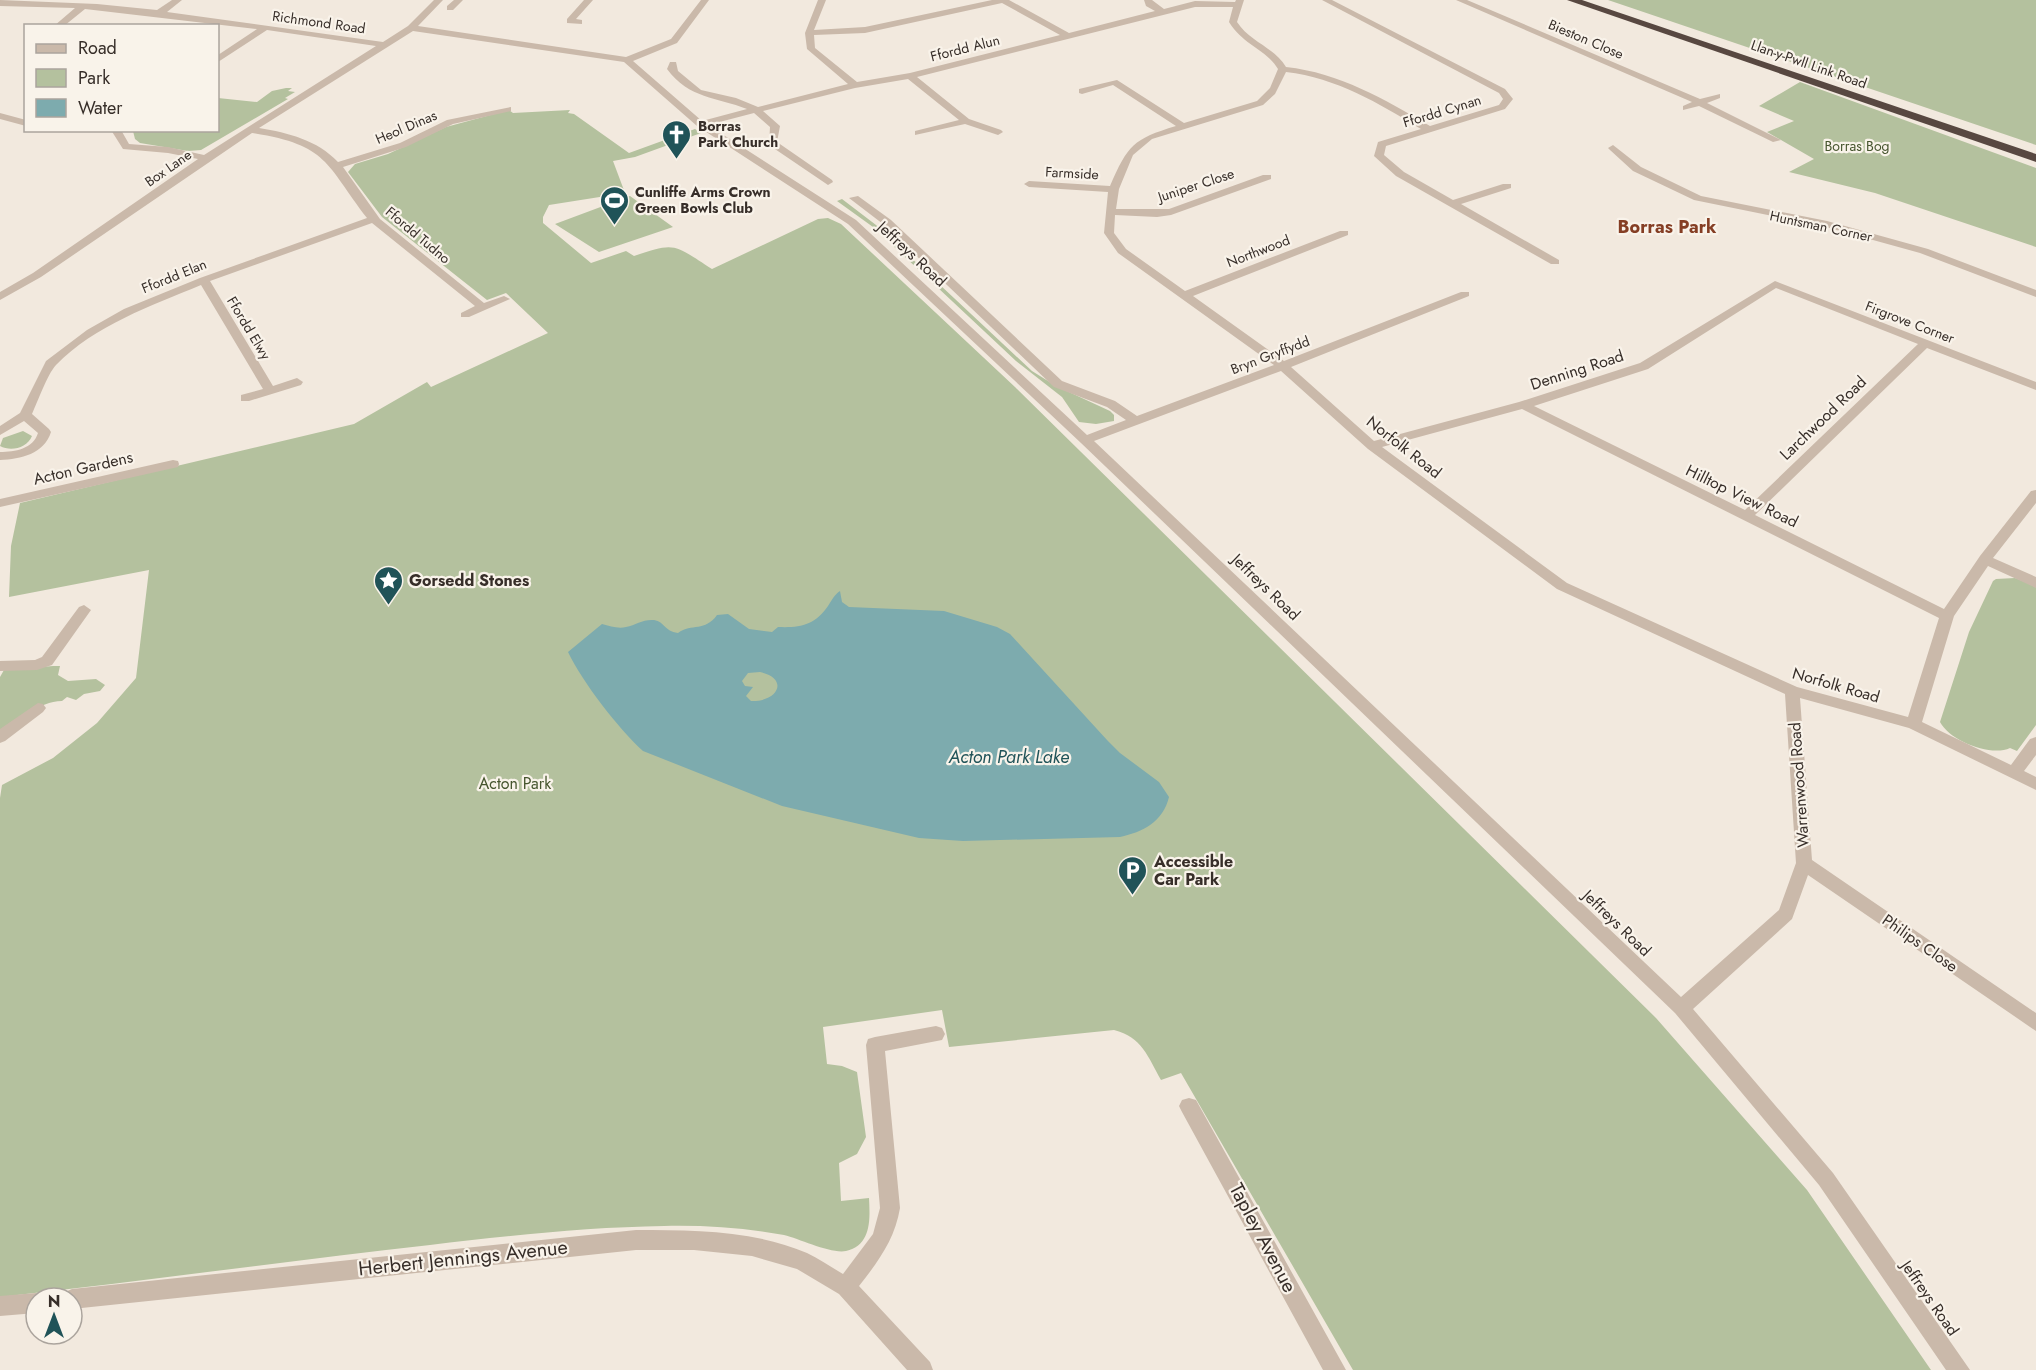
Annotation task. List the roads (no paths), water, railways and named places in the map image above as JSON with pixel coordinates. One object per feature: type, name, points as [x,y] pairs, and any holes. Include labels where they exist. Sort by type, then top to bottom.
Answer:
[{"type":"highway","name":"Llan-y-Pwll Link Road","points":[[1572,0],[2036,158]]},
{"type":"highway","name":"Llan-y-Pwll Link Road","points":[[1601,0],[2036,148]]},
{"type":"street","points":[[159,14],[178,0]]},
{"type":"street","name":"Box Lane","points":[[0,297],[37,275],[206,158],[411,28],[439,0]]},
{"type":"street","points":[[450,8],[459,0]]},
{"type":"street","points":[[560,22],[574,22],[589,0]]},
{"type":"street","points":[[411,28],[627,60],[674,41],[705,0]]},
{"type":"street","points":[[822,0],[809,33],[811,49],[855,85]]},
{"type":"street","points":[[946,0],[961,10]]},
{"type":"street","points":[[809,33],[865,30],[1003,0],[1068,36]]},
{"type":"street","points":[[1148,0],[1149,4],[1164,13]]},
{"type":"street","name":"Ffordd Cynan","points":[[1326,0],[1502,91],[1508,99],[1502,107],[1427,128],[1381,144],[1379,156],[1400,174],[1555,262]]},
{"type":"street","name":"Bieston Close","points":[[1460,0],[1701,103],[1776,140]]},
{"type":"street","name":"Richmond Road","points":[[0,3],[53,3],[159,14],[384,45]]},
{"type":"street","points":[[1239,3],[1233,22],[1241,35],[1276,58],[1283,69],[1323,74],[1359,90],[1427,128]]},
{"type":"street","name":"Ffordd Alun","points":[[700,124],[855,85],[910,76],[1195,4],[1239,3]]},
{"type":"street","points":[[61,24],[82,7]]},
{"type":"street","points":[[219,57],[264,28]]},
{"type":"street","name":"Jeffreys Road","points":[[627,60],[700,124],[852,222],[1085,440],[1680,1008],[1826,1179],[1959,1370]]},
{"type":"street","points":[[674,64],[672,69],[675,73],[698,92],[733,100],[755,109],[775,126],[772,143],[828,182]]},
{"type":"street","name":"Norfolk Road","points":[[1283,69],[1276,88],[1260,103],[1149,137],[1129,154],[1114,189],[1110,212],[1109,233],[1122,251],[1283,366],[1372,446],[1562,586],[1792,691],[1914,724],[2036,784]]},
{"type":"street","points":[[910,76],[966,121],[998,132]]},
{"type":"street","points":[[1082,91],[1124,79]]},
{"type":"street","points":[[1114,82],[1184,127]]},
{"type":"street","points":[[1686,108],[1717,96]]},
{"type":"street","name":"Heol Dinas","points":[[337,166],[403,145],[482,108],[508,109]]},
{"type":"street","points":[[0,116],[24,122]]},
{"type":"street","points":[[918,133],[966,121]]},
{"type":"street","name":"Ffordd Tudno","points":[[250,130],[297,139],[323,152],[337,166],[374,219],[483,307]]},
{"type":"street","points":[[117,132],[126,147],[168,150],[206,158]]},
{"type":"street","name":"Huntsman Corner","points":[[1613,147],[1637,169],[1698,198],[1827,224],[1924,251],[2036,294]]},
{"type":"street","name":"Juniper Close","points":[[1110,212],[1164,213],[1249,179],[1267,177]]},
{"type":"street","name":"Farmside","points":[[1029,184],[1114,189]]},
{"type":"street","points":[[1455,204],[1507,186]]},
{"type":"street","name":"Jeffreys Road","points":[[854,198],[887,222],[1058,384],[1111,404],[1137,422]]},
{"type":"street","name":"Ffordd Elan","points":[[25,415],[50,364],[91,332],[128,311],[204,280],[374,219]]},
{"type":"street","name":"Northwood","points":[[1183,296],[1344,233]]},
{"type":"street","name":"Ffordd Elwy","points":[[204,280],[270,391]]},
{"type":"street","name":"Firgrove Corner","points":[[1774,284],[2036,386]]},
{"type":"street","name":"Denning Road","points":[[1372,446],[1523,405],[1644,366],[1774,284]]},
{"type":"street","name":"Bryn Gryffydd","points":[[1085,440],[1466,295]]},
{"type":"street","points":[[465,315],[504,299]]},
{"type":"street","name":"Larchwood Road","points":[[1746,517],[1924,344]]},
{"type":"street","points":[[245,398],[297,382]]},
{"type":"street","name":"Hilltop View Road","points":[[1523,405],[1947,616]]},
{"type":"street","points":[[0,431],[25,415],[45,432],[40,442],[19,454],[0,456]]},
{"type":"street","points":[[0,431],[20,425],[37,426]]},
{"type":"street","name":"Acton Gardens","points":[[0,503],[173,464]]},
{"type":"street","points":[[1914,724],[1947,616],[1985,559],[2036,494]]},
{"type":"street","points":[[1985,559],[2036,583]]},
{"type":"street","points":[[0,666],[37,665],[47,661],[84,610]]},
{"type":"street","name":"Warrenwood Road","points":[[1680,1008],[1786,914],[1804,863],[1792,691]]},
{"type":"street","points":[[0,736],[38,708]]},
{"type":"street","points":[[2014,773],[2036,743]]},
{"type":"street","name":"Philips Close","points":[[1804,863],[2036,1023]]},
{"type":"street","points":[[846,1287],[869,1256],[889,1223],[890,1208],[875,1045],[936,1034]]},
{"type":"street","name":"Tapley Avenue","points":[[1189,1106],[1335,1370]]},
{"type":"street","name":"Herbert Jennings Avenue","points":[[84,1298],[636,1240],[694,1240],[752,1246],[802,1261],[846,1287],[922,1370]]},
{"type":"street","points":[[0,1306],[24,1303]]},
{"type":"water","name":"Acton Park Lake","points":[[840,591],[842,602],[849,607],[944,611],[997,627],[1010,634],[1120,753],[1159,782],[1169,797],[1162,813],[1144,829],[1120,837],[963,841],[919,838],[782,806],[643,751],[602,704],[568,652],[602,624],[623,628],[646,620],[654,620],[678,633],[688,628],[708,624],[717,615],[728,614],[749,629],[772,632],[778,627],[800,626],[818,617]],"holes":[[[760,672],[775,679],[777,684],[774,694],[768,698],[751,701],[746,696],[753,687],[745,686],[742,681],[748,673]]]},
{"type":"place","name":"Borras Park Church","points":[[677,160]]},
{"type":"place","name":"Cunliffe Arms Crown Green Bowls Club","points":[[614,226]]},
{"type":"place","name":"Gorsedd Stones","points":[[388,606]]},
{"type":"place","name":"Accessible Car Park","points":[[1133,896]]},
{"type":"district","name":"Borras Park","points":[[1667,227]]},
{"type":"park label","name":"Borras Bog","points":[[1857,146]]},
{"type":"park label","name":"Acton Park","points":[[515,783]]}]
